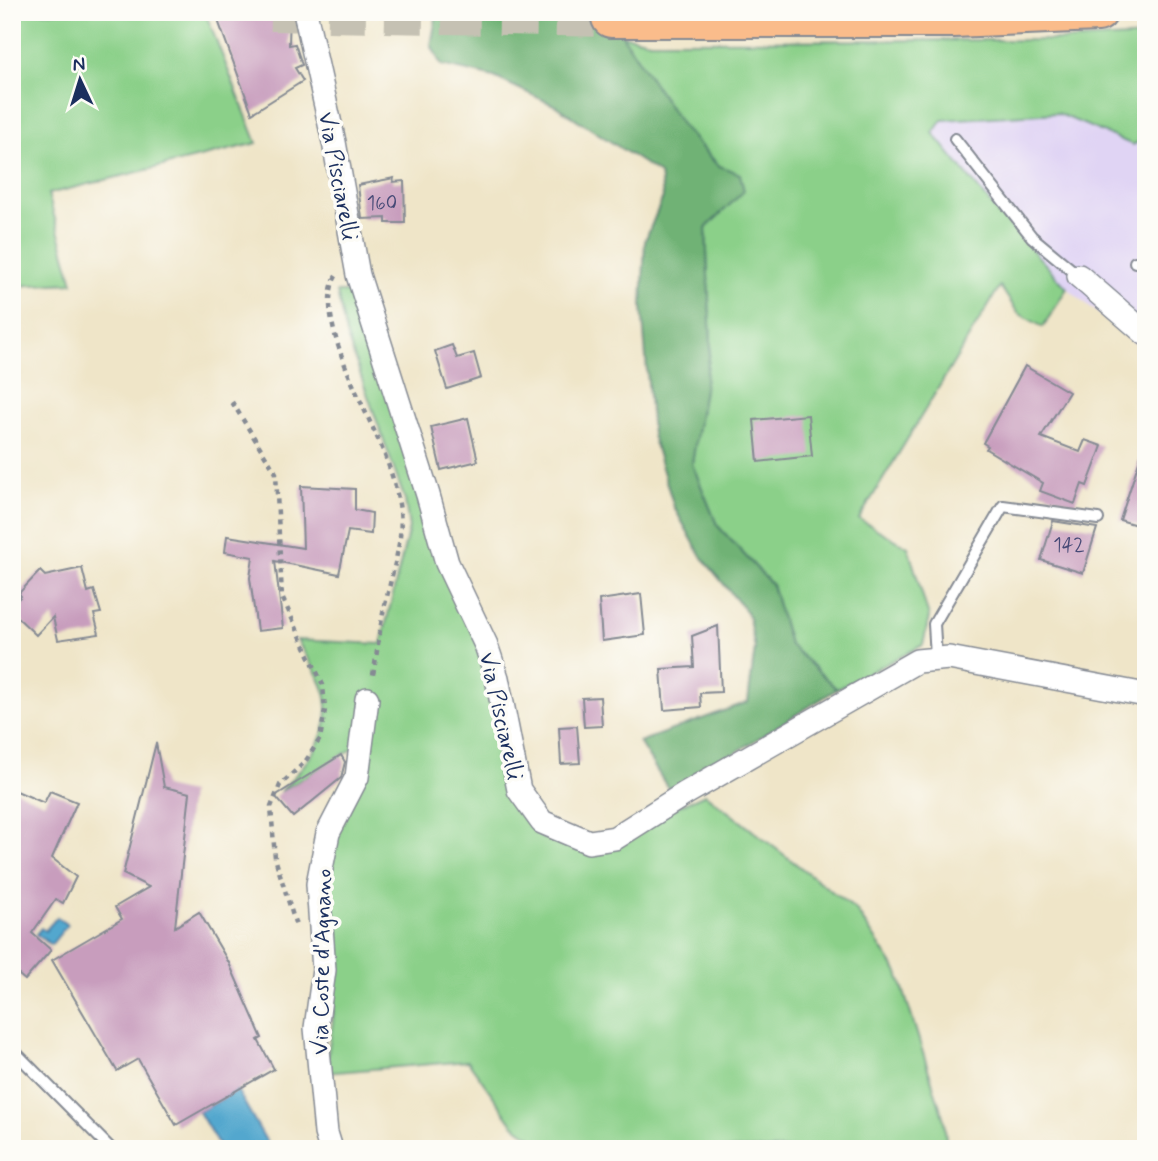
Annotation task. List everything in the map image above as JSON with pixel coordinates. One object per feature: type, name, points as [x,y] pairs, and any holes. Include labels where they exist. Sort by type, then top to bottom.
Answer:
[{"type":"highway","points":[[611,18],[953,18],[1098,12]]},
{"type":"street","name":"Via Pisciarelli","points":[[305,12],[337,154],[358,275],[447,563],[486,645],[493,667],[519,790],[542,821],[558,831],[589,842],[615,838],[686,793],[918,660],[936,657],[1146,695]]},
{"type":"street","points":[[1079,276],[1146,334]]},
{"type":"street","name":"Via Coste d'Agnano","points":[[331,1149],[326,1133],[316,1028],[324,970],[318,884],[328,833],[357,777],[367,699]]},
{"type":"lane","points":[[956,139],[1032,237],[1079,276]]},
{"type":"lane","points":[[936,657],[934,624],[1003,506],[1098,519]]},
{"type":"lane","points":[[12,1049],[111,1149]]},
{"type":"path","points":[[352,244],[329,288],[329,313],[342,355],[387,461],[403,522],[401,547],[385,602],[367,699]]},
{"type":"path","points":[[232,402],[276,473],[282,597],[323,685],[325,710],[320,739],[305,762],[280,785],[271,807],[275,858],[300,936]]},
{"type":"shaded area","points":[[1057,113],[1133,145],[1146,138],[1146,352],[1067,288],[994,208],[933,133],[942,120]]},
{"type":"green space","points":[[12,12],[205,12],[257,143],[48,194],[73,283],[12,286]]},
{"type":"green space","points":[[437,12],[617,12],[622,35],[682,126],[717,165],[740,174],[744,191],[706,228],[711,345],[692,464],[717,525],[772,585],[789,644],[837,689],[671,793],[639,742],[748,702],[755,648],[748,614],[701,556],[674,507],[652,435],[642,306],[645,241],[663,197],[660,174],[556,106],[494,77],[441,65],[431,45]]},
{"type":"green space","points":[[622,35],[650,41],[1074,40],[1146,36],[1146,138],[1133,145],[1057,113],[942,120],[933,133],[994,208],[1067,288],[1043,327],[1018,313],[1000,286],[859,519],[908,547],[929,617],[923,645],[837,689],[789,644],[772,585],[717,525],[692,464],[711,345],[706,228],[743,191],[682,126]]},
{"type":"green space","points":[[337,292],[353,292],[482,654],[524,815],[542,838],[581,850],[705,794],[856,910],[898,973],[944,1120],[947,1149],[548,1149],[513,1124],[468,1061],[325,1073],[333,1021],[335,971],[326,893],[330,840],[363,743],[280,792],[307,762],[321,738],[327,712],[321,684],[297,640],[381,644],[409,528],[405,500],[346,334]]},
{"type":"water","points":[[57,917],[67,925],[51,945],[36,934],[41,928],[45,931]]},
{"type":"water","points":[[237,1090],[268,1144],[259,1149],[221,1149],[199,1112]]},
{"type":"building","points":[[219,12],[290,12],[289,45],[295,44],[302,65],[295,68],[303,81],[252,113],[219,23]]},
{"type":"building","points":[[394,178],[393,182],[404,181],[405,223],[386,223],[386,218],[362,219],[358,185]]},
{"type":"building","points":[[452,345],[457,358],[474,353],[481,378],[447,389],[435,351]]},
{"type":"building","points":[[1025,366],[1069,392],[1041,437],[1080,452],[1085,440],[1102,446],[1087,486],[1082,484],[1075,504],[1040,491],[1043,483],[986,449],[988,446],[983,443]]},
{"type":"building","points":[[808,415],[812,456],[758,462],[754,420]]},
{"type":"building","points":[[468,418],[478,461],[441,470],[431,427]]},
{"type":"building","points":[[1142,452],[1146,453],[1146,528],[1120,520]]},
{"type":"building","points":[[301,486],[355,489],[355,510],[372,513],[371,534],[348,531],[339,574],[275,561],[283,628],[257,631],[250,578],[253,557],[225,552],[227,536],[303,548]]},
{"type":"building","points":[[1053,521],[1097,528],[1083,573],[1041,560]]},
{"type":"building","points":[[82,568],[88,592],[94,590],[101,613],[94,614],[99,634],[58,640],[53,617],[36,635],[12,612],[12,605],[21,596],[19,593],[40,571],[45,576]]},
{"type":"building","points":[[641,594],[645,635],[602,641],[599,600]]},
{"type":"building","points":[[718,626],[721,692],[700,693],[701,707],[664,710],[661,669],[694,667],[692,636]]},
{"type":"building","points":[[600,697],[602,726],[584,727],[582,698]]},
{"type":"building","points":[[577,726],[580,763],[561,764],[559,727]]},
{"type":"building","points":[[156,743],[164,787],[190,793],[175,927],[199,912],[229,963],[262,1038],[258,1040],[274,1069],[176,1125],[138,1059],[117,1071],[52,960],[122,919],[115,907],[149,887],[123,874]]},
{"type":"building","points":[[341,755],[345,762],[341,778],[293,817],[275,796]]},
{"type":"building","points":[[12,789],[44,803],[50,791],[77,802],[52,858],[76,877],[63,903],[56,899],[32,933],[51,950],[25,980],[12,969]]},
{"type":"tunnel","points":[[271,12],[611,18]]}]
